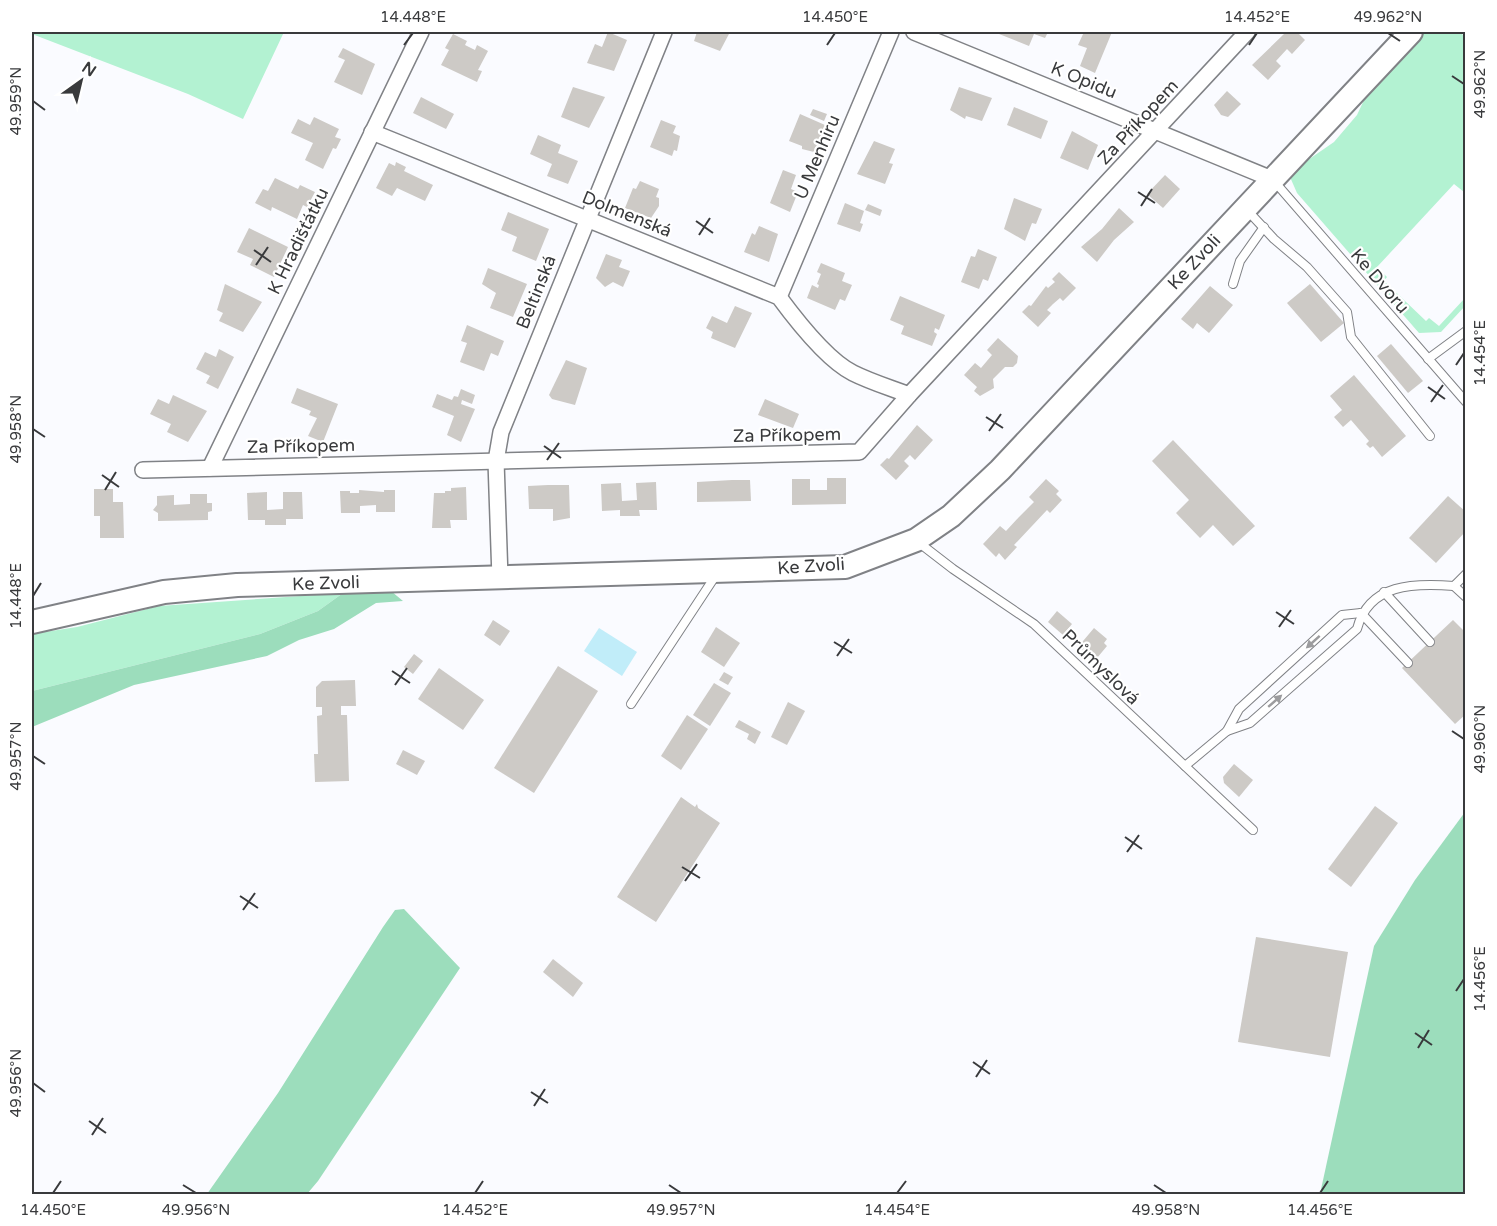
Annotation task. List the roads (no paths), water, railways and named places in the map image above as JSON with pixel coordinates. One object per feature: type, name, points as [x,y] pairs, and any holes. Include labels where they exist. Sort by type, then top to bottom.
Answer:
[{"type":"street","name":"K Hradišťátku","points":[[210,468],[421,32]]},
{"type":"street","name":"Beltinská","points":[[500,578],[496,461],[501,432],[664,32]]},
{"type":"street","name":"U Menhiru","points":[[779,297],[891,32]]},
{"type":"street","name":"K Opidu","points":[[914,32],[1272,179]]},
{"type":"street","name":"Za Příkopem","points":[[143,470],[860,452],[909,395],[1247,32]]},
{"type":"street","name":"Ke Zvoli","points":[[32,622],[164,592],[237,585],[845,567],[916,540],[951,516],[1000,470],[1411,32]]},
{"type":"street","name":"Dolmenská","points":[[372,132],[779,297]]},
{"type":"street","points":[[779,297],[791,314],[839,364],[852,373],[909,395]]},
{"type":"lane","name":"Ke Dvoru","points":[[1272,179],[1466,402]]},
{"type":"lane","points":[[1245,208],[1307,267],[1347,312],[1351,337],[1430,436]]},
{"type":"lane","points":[[1233,284],[1240,261],[1264,227]]},
{"type":"lane","points":[[1428,359],[1466,331]]},
{"type":"lane","name":"Průmyslová","points":[[916,540],[953,569],[1034,624],[1253,830]]},
{"type":"lane","points":[[631,704],[718,571]]},
{"type":"lane","points":[[1454,586],[1466,574]]},
{"type":"lane","points":[[1185,766],[1227,732],[1250,723],[1277,700],[1357,629],[1361,613],[1384,592],[1417,583],[1454,586],[1466,597]]},
{"type":"lane","points":[[1384,592],[1430,642]]},
{"type":"lane","points":[[1227,732],[1239,709],[1342,615],[1361,613]]},
{"type":"lane","points":[[1361,613],[1408,663]]},
{"type":"water","points":[[599,628],[637,652],[622,676],[584,651]]}]
